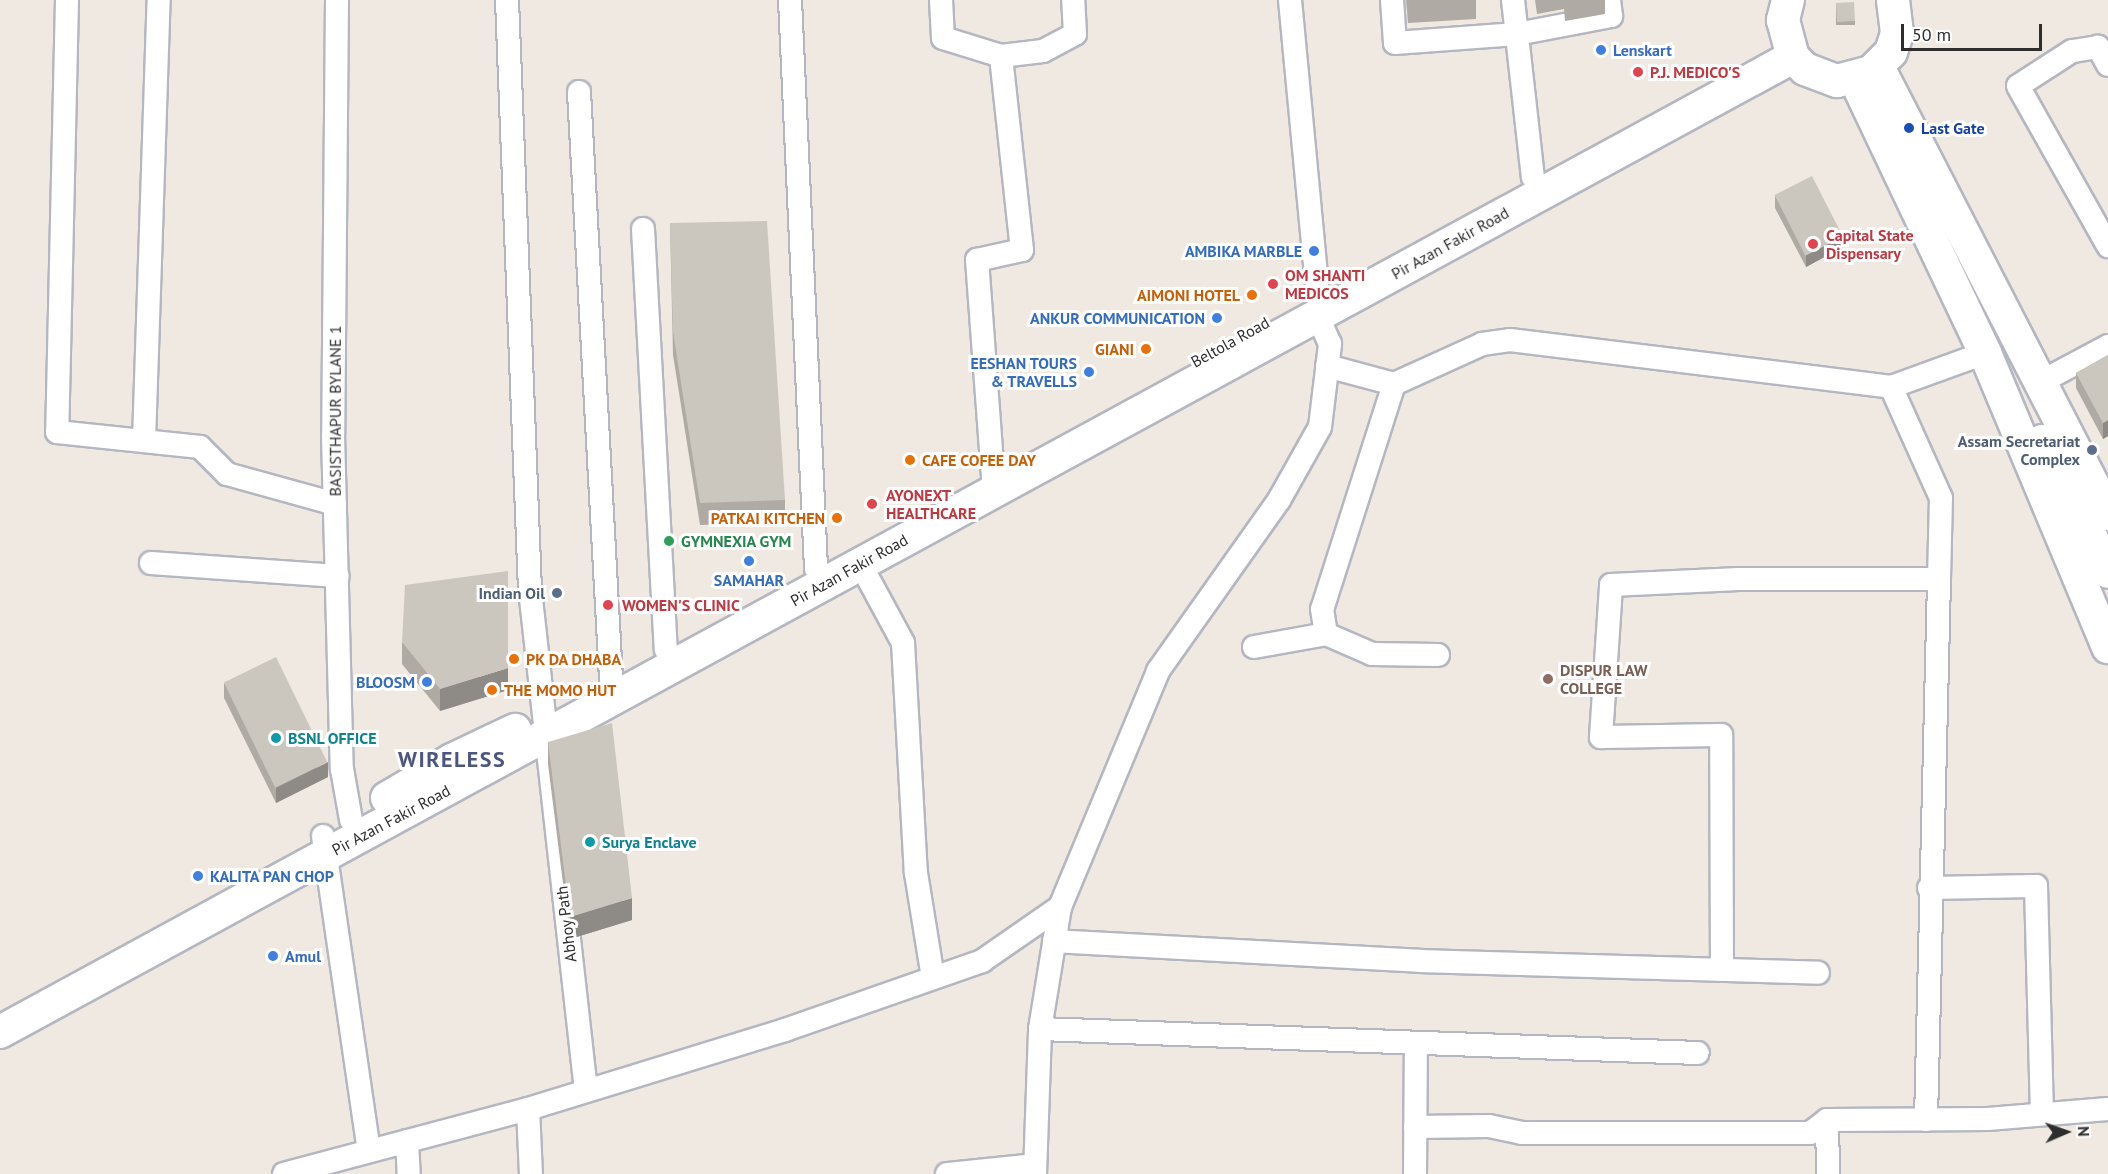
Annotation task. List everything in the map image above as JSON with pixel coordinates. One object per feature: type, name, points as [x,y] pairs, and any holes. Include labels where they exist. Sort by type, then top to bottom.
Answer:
[{"type":"main road","points":[[1788,0],[1783,20],[1789,48],[1820,77],[1866,73],[1891,51],[1897,33],[1893,0]]},
{"type":"main road","name":"Pir Azan Fakir Road","points":[[0,1011],[545,736],[992,482],[1789,48]]},
{"type":"main road","points":[[1318,305],[1533,177],[1789,48]]},
{"type":"main road","points":[[1866,73],[2108,647]]},
{"type":"main road","points":[[1866,73],[2108,514]]},
{"type":"main road","points":[[2010,412],[2049,448],[2108,572]]},
{"type":"main road","name":"Pir Azan Fakir Road","points":[[0,1032],[325,845],[351,820],[452,760],[545,736],[610,679],[816,568],[992,482]]},
{"type":"street","points":[[68,0],[57,432],[200,447],[227,474],[335,504]]},
{"type":"street","points":[[144,441],[159,0]]},
{"type":"street","name":"BASISTHAPUR BYLANE 1","points":[[337,0],[335,504],[342,769],[351,820]]},
{"type":"street","name":"Abhoy Path","points":[[507,0],[529,566],[545,736],[586,1091]]},
{"type":"street","points":[[790,0],[816,568]]},
{"type":"street","points":[[941,0],[943,38],[1001,56],[1043,51],[1075,34],[1073,0]]},
{"type":"street","points":[[946,1174],[1035,1170],[1040,1029],[1060,907],[1158,671],[1279,500],[1320,427],[1330,344],[1318,305],[1290,0]]},
{"type":"street","points":[[1392,0],[1395,43],[1517,33],[1611,16],[1609,0]]},
{"type":"street","points":[[1513,0],[1533,177]]},
{"type":"street","points":[[2108,65],[2098,47],[2072,51],[2018,86],[2108,246]]},
{"type":"street","points":[[992,482],[977,260],[1022,250],[1001,56]]},
{"type":"street","points":[[579,93],[610,679]]},
{"type":"street","points":[[643,230],[666,649]]},
{"type":"street","points":[[1327,366],[1395,384],[1482,344],[1510,340],[1891,387],[1985,353]]},
{"type":"street","points":[[2038,383],[2108,346]]},
{"type":"street","points":[[1326,634],[1322,609],[1395,384]]},
{"type":"street","points":[[1891,387],[1941,498],[1929,888],[1926,1120]]},
{"type":"street","points":[[151,563],[338,576]]},
{"type":"street","points":[[1722,970],[1721,735],[1601,737],[1611,585],[1739,579],[1939,579]]},
{"type":"street","points":[[869,580],[903,643],[916,873],[933,978]]},
{"type":"street","points":[[1254,647],[1326,634],[1372,654],[1438,655]]},
{"type":"street","points":[[325,845],[369,1151]]},
{"type":"street","points":[[1929,888],[2036,886],[2042,1114]]},
{"type":"street","points":[[284,1174],[528,1109],[785,1030],[982,961],[1060,907]]},
{"type":"street","points":[[1054,941],[1421,961],[1818,973]]},
{"type":"street","points":[[1040,1029],[1416,1046],[1698,1053]]},
{"type":"street","points":[[1415,1174],[1416,1046]]},
{"type":"street","points":[[528,1109],[531,1174]]},
{"type":"street","points":[[1415,1127],[1489,1126],[1522,1133],[1810,1133],[1827,1120],[1926,1120],[2108,1110]]},
{"type":"street","points":[[1827,1120],[1828,1174]]},
{"type":"street","points":[[407,1141],[409,1174]]},
{"type":"building","points":[[1854,2],[1855,21],[1837,22],[1836,3]]},
{"type":"building","points":[[1812,176],[1843,237],[1805,256],[1775,195]]},
{"type":"building","points":[[767,221],[785,500],[700,503],[673,332],[670,223]]},
{"type":"building","points":[[2108,355],[2108,420],[2103,423],[2076,373]]},
{"type":"building","points":[[508,571],[508,668],[440,689],[402,642],[405,585]]},
{"type":"building","name":"BSNL OFFICE","points":[[276,657],[327,762],[275,788],[224,682]]},
{"type":"building","name":"Surya Enclave","points":[[612,723],[632,898],[570,917],[548,742]]},
{"type":"place","name":"Lenskart","points":[[1601,50]]},
{"type":"place","name":"P.J. MEDICO'S","points":[[1638,72]]},
{"type":"place","name":"Last Gate","points":[[1909,128]]},
{"type":"place","name":"Capital State Dispensary","points":[[1813,244]]},
{"type":"place","name":"AMBIKA MARBLE","points":[[1314,251]]},
{"type":"place","name":"OM SHANTI MEDICOS","points":[[1273,284]]},
{"type":"place","name":"AIMONI HOTEL","points":[[1252,295]]},
{"type":"place","name":"ANKUR COMMUNICATION","points":[[1217,318]]},
{"type":"place","name":"GIANI","points":[[1146,349]]},
{"type":"place","name":"EESHAN TOURS & TRAVELLS","points":[[1089,372]]},
{"type":"place","name":"Assam Secretariat Complex","points":[[2092,450]]},
{"type":"place","name":"CAFE COFEE DAY","points":[[910,460]]},
{"type":"place","name":"AYONEXT HEALTHCARE","points":[[872,504]]},
{"type":"place","name":"PATKAI KITCHEN","points":[[837,518]]},
{"type":"place","name":"GYMNEXIA GYM","points":[[669,541]]},
{"type":"place","name":"SAMAHAR","points":[[749,561]]},
{"type":"place","name":"Indian Oil","points":[[557,593]]},
{"type":"place","name":"WOMEN'S CLINIC","points":[[608,605]]},
{"type":"place","name":"PK DA DHABA","points":[[514,659]]},
{"type":"place","name":"DISPUR LAW COLLEGE","points":[[1548,679]]},
{"type":"place","name":"BLOOSM","points":[[427,682]]},
{"type":"place","name":"THE MOMO HUT","points":[[492,690]]},
{"type":"place","name":"BSNL OFFICE","points":[[276,738]]},
{"type":"place","name":"Surya Enclave","points":[[590,842]]},
{"type":"place","name":"KALITA PAN CHOP","points":[[198,876]]},
{"type":"place","name":"Amul","points":[[273,956]]},
{"type":"district","name":"WIRELESS","points":[[452,760]]}]
